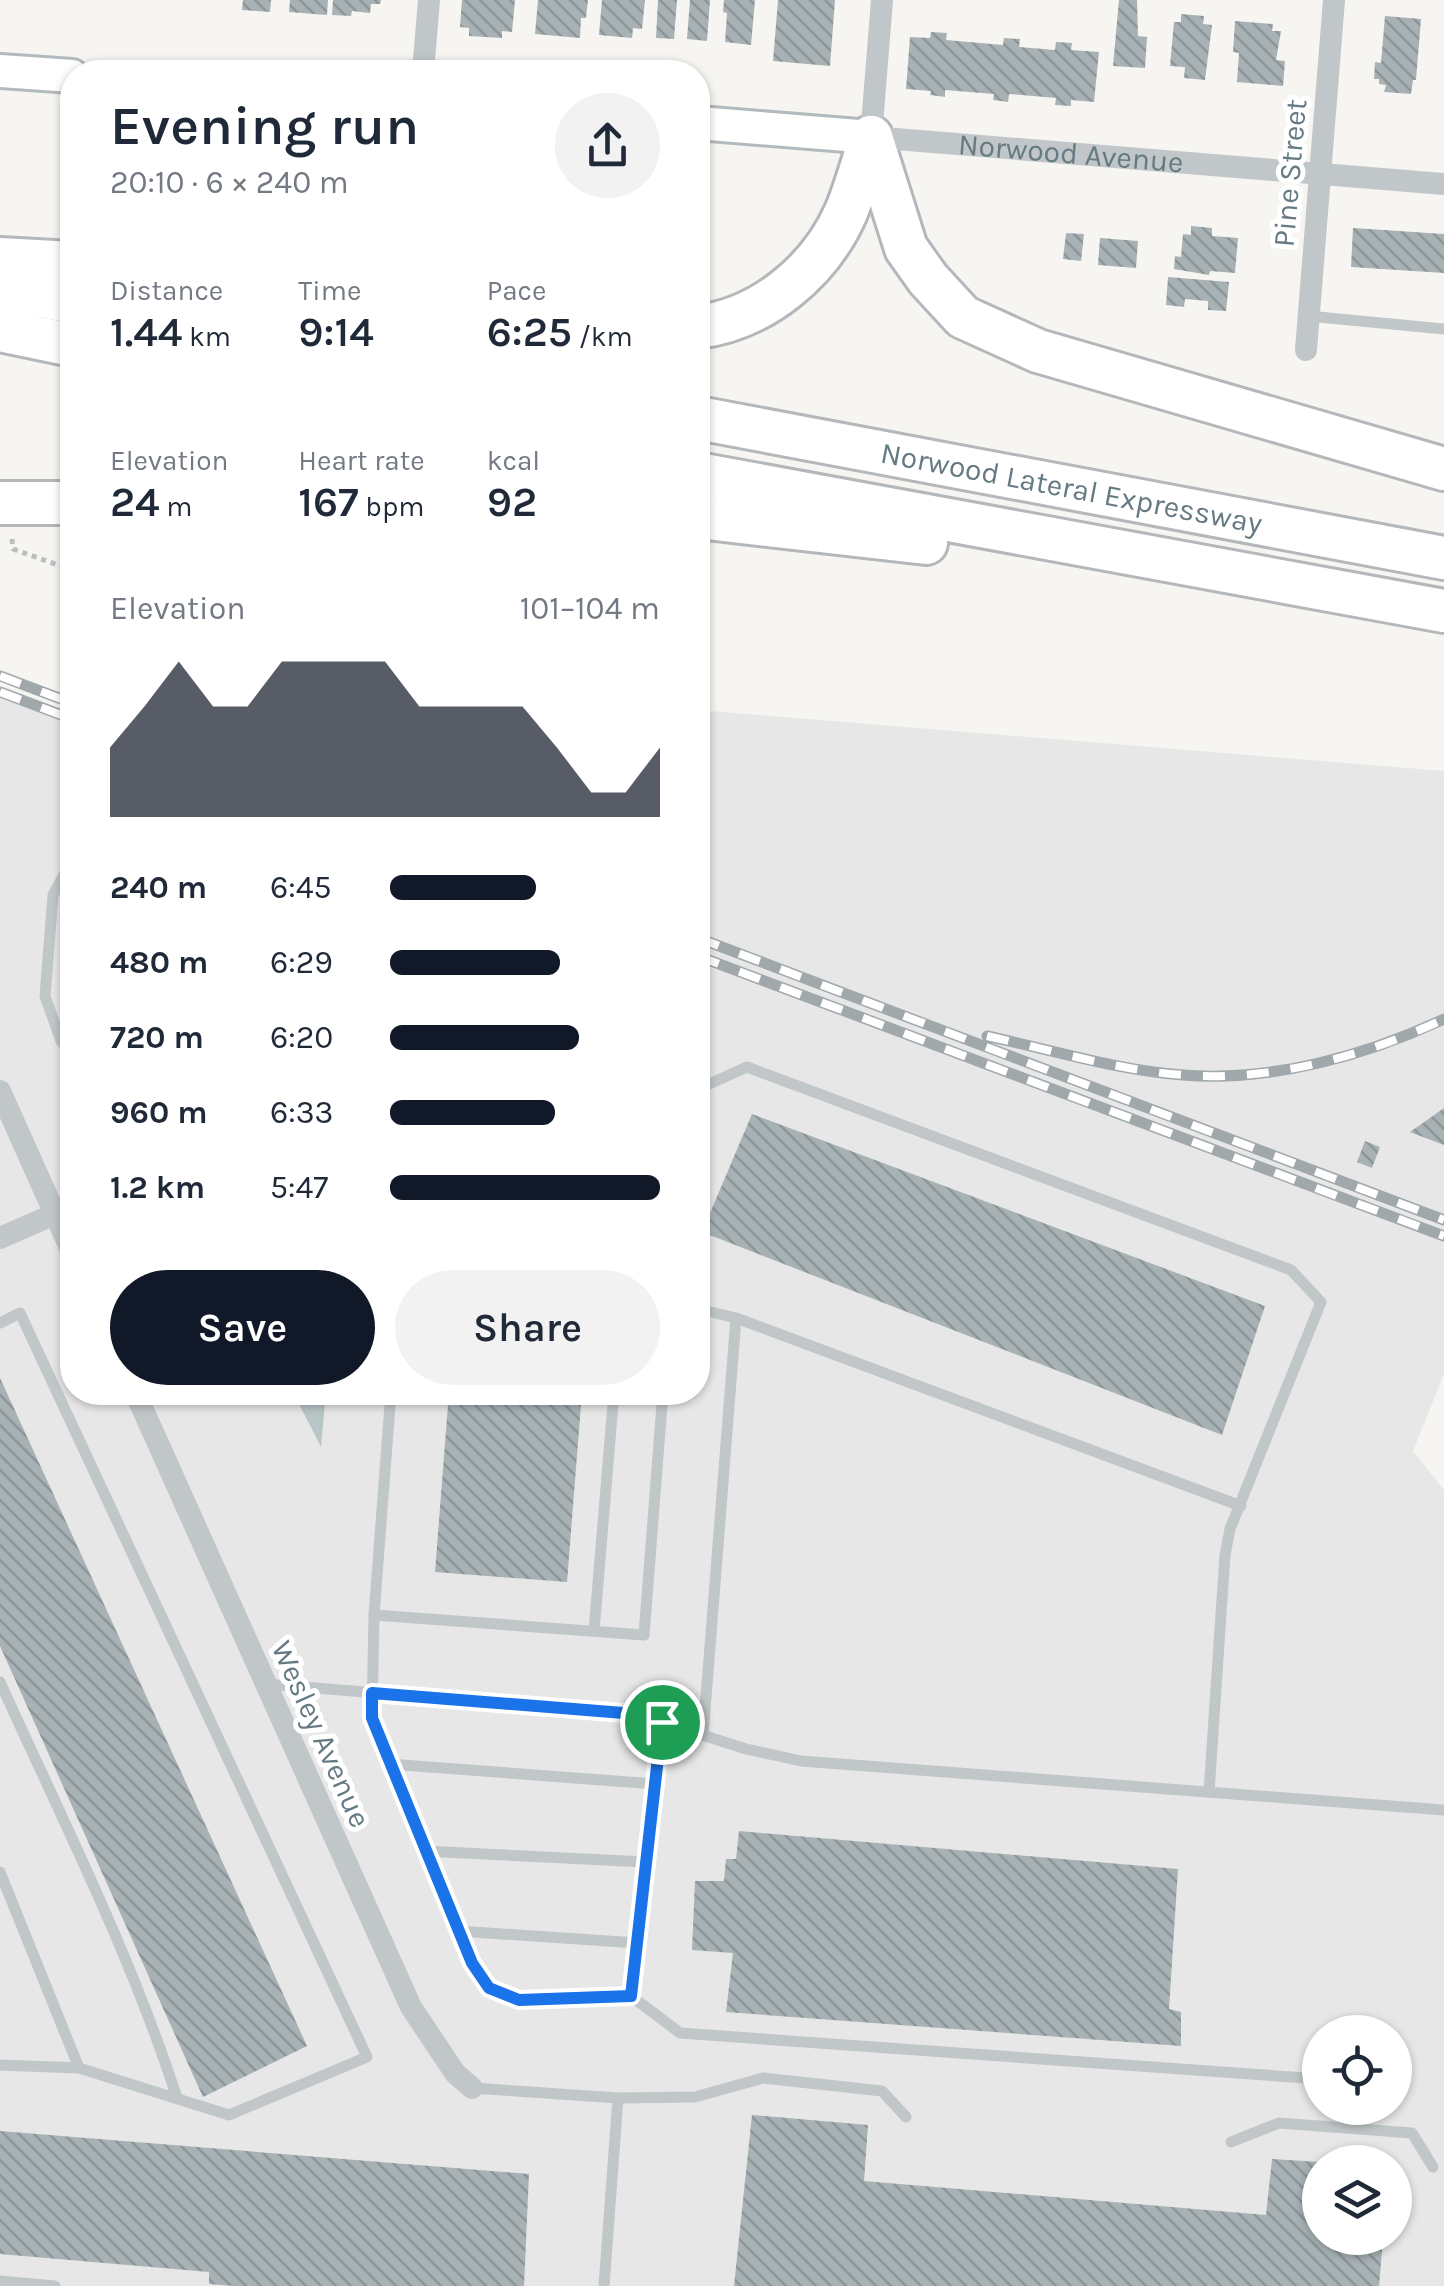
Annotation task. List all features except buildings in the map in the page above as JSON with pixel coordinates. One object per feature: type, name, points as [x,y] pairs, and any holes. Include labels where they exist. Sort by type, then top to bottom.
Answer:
[{"type":"highway","points":[[710,323],[753,310],[790,288],[822,254],[846,212],[871,138]]},
{"type":"highway","points":[[871,138],[906,248],[963,317],[1038,351],[1444,469]]},
{"type":"highway","points":[[0,259],[60,262]]},
{"type":"highway","points":[[0,288],[60,300]]},
{"type":"highway","points":[[0,330],[60,342]]},
{"type":"highway","name":"Norwood Lateral Expressway","points":[[710,420],[1444,558]]},
{"type":"highway","name":"Norwood Lateral Expressway","points":[[710,476],[1444,611]]},
{"type":"highway","points":[[5,515],[60,505]]},
{"type":"highway","points":[[710,518],[1245,575]]},
{"type":"street","points":[[424,60],[429,0]]},
{"type":"street","points":[[871,138],[882,0]]},
{"type":"street","name":"Pine Street","points":[[1306,350],[1334,0]]},
{"type":"street","points":[[0,71],[60,75]]},
{"type":"street","name":"Norwood Avenue","points":[[710,124],[1444,184]]},
{"type":"street","points":[[0,1091],[60,1202]]},
{"type":"street","points":[[0,1238],[60,1211]]},
{"type":"street","name":"Wesley Avenue","points":[[142,1405],[411,2006],[455,2073],[472,2088]]},
{"type":"lane","points":[[1308,316],[1444,329]]},
{"type":"lane","points":[[60,882],[53,895],[46,996],[60,1038]]},
{"type":"lane","points":[[710,1084],[747,1067],[1291,1270],[1321,1302],[1230,1529],[1209,1792]]},
{"type":"lane","points":[[710,1312],[736,1318],[1241,1506]]},
{"type":"lane","points":[[0,1322],[20,1313],[60,1399]]},
{"type":"lane","points":[[703,1736],[736,1318]]},
{"type":"lane","points":[[0,2065],[79,2068],[229,2115],[367,2057],[63,1405]]},
{"type":"lane","points":[[391,1405],[374,1616],[372,1718],[458,1931],[489,1988],[519,2000],[631,1996],[680,2033],[1302,2078]]},
{"type":"lane","points":[[594,1631],[613,1405]]},
{"type":"lane","points":[[374,1616],[644,1635],[663,1405]]},
{"type":"lane","points":[[0,1682],[89,1875],[164,2056],[177,2098]]},
{"type":"lane","points":[[266,1684],[636,1714],[801,1761],[1444,1810]]},
{"type":"lane","points":[[631,1996],[662,1722]]},
{"type":"lane","points":[[390,1764],[655,1784]]},
{"type":"lane","points":[[424,1851],[646,1862]]},
{"type":"lane","points":[[0,1872],[79,2068]]},
{"type":"lane","points":[[458,1931],[637,1943]]},
{"type":"lane","points":[[472,2088],[618,2098],[695,2097],[763,2078],[882,2090],[906,2117]]},
{"type":"lane","points":[[604,2286],[618,2098]]},
{"type":"lane","points":[[1231,2142],[1278,2123],[1412,2133],[1433,2166]]},
{"type":"lane","points":[[0,2281],[55,2286]]},
{"type":"path","points":[[5,515],[13,549],[60,566]]},
{"type":"shaded area","points":[[0,692],[60,714],[60,1405],[710,1405],[710,711],[1444,771],[1444,1374],[1413,1451],[1444,1490],[1444,2286],[0,2286]]},
{"type":"shaded area","points":[[300,1405],[325,1405],[321,1447]]},
{"type":"railway","points":[[0,676],[60,698]]},
{"type":"railway","points":[[0,692],[60,714]]},
{"type":"railway","points":[[710,943],[1444,1220]]},
{"type":"railway","points":[[710,961],[1444,1236]]},
{"type":"railway","points":[[987,1036],[1133,1069],[1216,1076],[1317,1064],[1444,1019]]},
{"type":"route","points":[[372,1693],[636,1714],[662,1722],[631,1996],[519,2000],[489,1988],[472,1963],[424,1851],[372,1718],[372,1693]]}]
